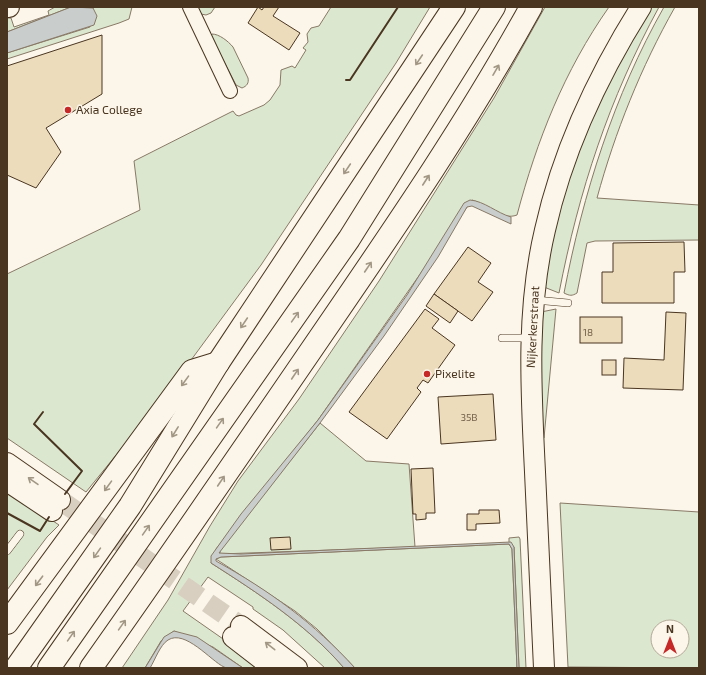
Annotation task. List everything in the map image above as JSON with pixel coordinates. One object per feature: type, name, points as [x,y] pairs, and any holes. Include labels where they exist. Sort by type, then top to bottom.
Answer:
[{"type":"highway","points":[[16,668],[130,506],[218,363],[454,7]]},
{"type":"highway","points":[[49,668],[349,239],[494,7]]},
{"type":"highway","points":[[91,668],[200,514],[405,213],[496,72],[531,7]]},
{"type":"highway","points":[[7,623],[192,371],[218,363]]},
{"type":"main road","name":"Nijkerkerstraat","points":[[544,668],[531,376],[533,300],[544,231],[556,186],[571,140],[602,72],[641,7]]},
{"type":"main road","points":[[7,463],[56,505],[7,481]]},
{"type":"main road","points":[[273,668],[237,631],[297,668]]},
{"type":"street","points":[[190,7],[230,91]]},
{"type":"lane","points":[[533,300],[568,303]]},
{"type":"lane","points":[[502,338],[531,338]]},
{"type":"lane","points":[[7,550],[20,534]]},
{"type":"green space","points":[[55,7],[71,7],[7,32],[7,18],[11,18],[14,27],[49,15],[48,11]]},
{"type":"green space","points":[[91,7],[132,7],[129,19],[7,59],[7,53],[90,27],[93,8]]},
{"type":"green space","points":[[197,7],[215,7],[211,13],[206,15],[201,14]]},
{"type":"green space","points":[[331,7],[430,7],[396,63],[261,265],[169,390],[86,492],[7,438],[7,274],[140,210],[134,161],[233,111],[239,116],[264,105],[270,100],[280,85],[281,70],[292,66],[295,68],[306,50],[303,48],[308,42],[307,34],[311,28],[319,26]]},
{"type":"green space","points":[[545,7],[609,7],[578,56],[565,81],[533,160],[517,215],[505,216],[472,200],[318,420],[216,549],[211,563],[264,598],[298,624],[330,652],[344,668],[325,668],[283,630],[253,609],[253,607],[208,577],[183,611],[226,641],[260,668],[243,668],[213,647],[174,631],[161,641],[145,668],[122,668],[168,600],[210,526],[238,481],[299,399],[379,281],[494,98]]},
{"type":"green space","points":[[651,7],[659,7],[625,76],[586,182],[567,255],[559,293],[544,287],[552,235],[564,190],[573,163],[595,109],[622,57]]},
{"type":"green space","points":[[664,7],[675,7],[651,53],[630,100],[612,149],[597,198],[699,205],[699,240],[595,241],[587,243],[577,293],[568,295],[564,293],[572,256],[602,146],[630,75],[646,40]]},
{"type":"green space","points":[[212,34],[223,38],[233,47],[248,78],[248,83],[244,87],[242,88],[236,85],[211,36]]},
{"type":"green space","points":[[556,309],[544,438],[540,438],[541,312]]},
{"type":"green space","points":[[320,423],[366,461],[409,464],[415,547],[220,554],[220,551],[225,543]]},
{"type":"green space","points":[[7,490],[59,525],[47,537],[7,590]]},
{"type":"green space","points":[[560,503],[699,512],[699,668],[568,667]]},
{"type":"green space","points":[[519,537],[526,668],[519,668],[514,547],[509,542],[509,538]]},
{"type":"green space","points":[[509,544],[512,549],[517,668],[355,668],[317,629],[295,611],[216,559],[221,557]]},
{"type":"shaded area","points":[[71,7],[93,8],[97,16],[94,25],[7,53],[7,32]]},
{"type":"shaded area","points":[[470,200],[511,217],[511,224],[472,206],[467,207],[438,257],[384,336],[320,423],[219,553],[241,554],[511,542],[514,547],[519,668],[517,668],[512,549],[509,544],[221,557],[216,559],[216,561],[273,596],[307,622],[355,668],[344,668],[330,652],[298,624],[264,598],[211,563],[211,556],[241,514],[318,420],[407,295],[464,203]]},
{"type":"shaded area","points":[[174,631],[197,637],[243,668],[226,668],[190,642],[175,638],[165,642],[150,668],[145,668],[164,637]]},
{"type":"building","points":[[258,7],[262,10],[264,7],[279,7],[273,16],[300,33],[289,50],[248,23]]},
{"type":"building","points":[[102,35],[102,94],[46,128],[61,152],[36,188],[7,175],[7,66]]},
{"type":"building","points":[[684,242],[685,272],[674,272],[674,303],[602,303],[602,272],[613,272],[613,243]]},
{"type":"building","points":[[468,247],[491,263],[478,282],[493,292],[472,321],[434,294]]},
{"type":"building","points":[[434,294],[458,311],[450,323],[426,306]]},
{"type":"building","points":[[425,309],[439,319],[432,328],[455,345],[428,383],[423,380],[417,388],[421,392],[387,439],[349,412]]},
{"type":"building","points":[[666,312],[686,313],[683,390],[623,388],[624,358],[664,360]]},
{"type":"building","points":[[580,317],[622,317],[622,343],[580,343]]},
{"type":"building","points":[[602,360],[616,360],[616,375],[602,375]]},
{"type":"building","points":[[493,394],[496,440],[441,444],[438,397]]},
{"type":"building","points":[[433,468],[435,513],[426,513],[426,519],[416,520],[416,514],[413,514],[411,469]]},
{"type":"building","points":[[479,510],[499,510],[500,523],[476,524],[476,530],[467,530],[467,514],[479,514]]},
{"type":"building","points":[[290,537],[291,549],[271,550],[270,538]]},
{"type":"tunnel","points":[[60,500],[241,626]]},
{"type":"wall","points":[[346,80],[350,80],[398,7]]},
{"type":"wall","points":[[43,412],[34,424],[82,471],[65,494]]},
{"type":"wall","points":[[7,513],[40,531],[49,517]]},
{"type":"place","name":"Axia College","points":[[68,110]]},
{"type":"place","name":"Pixelite","points":[[427,374]]}]
